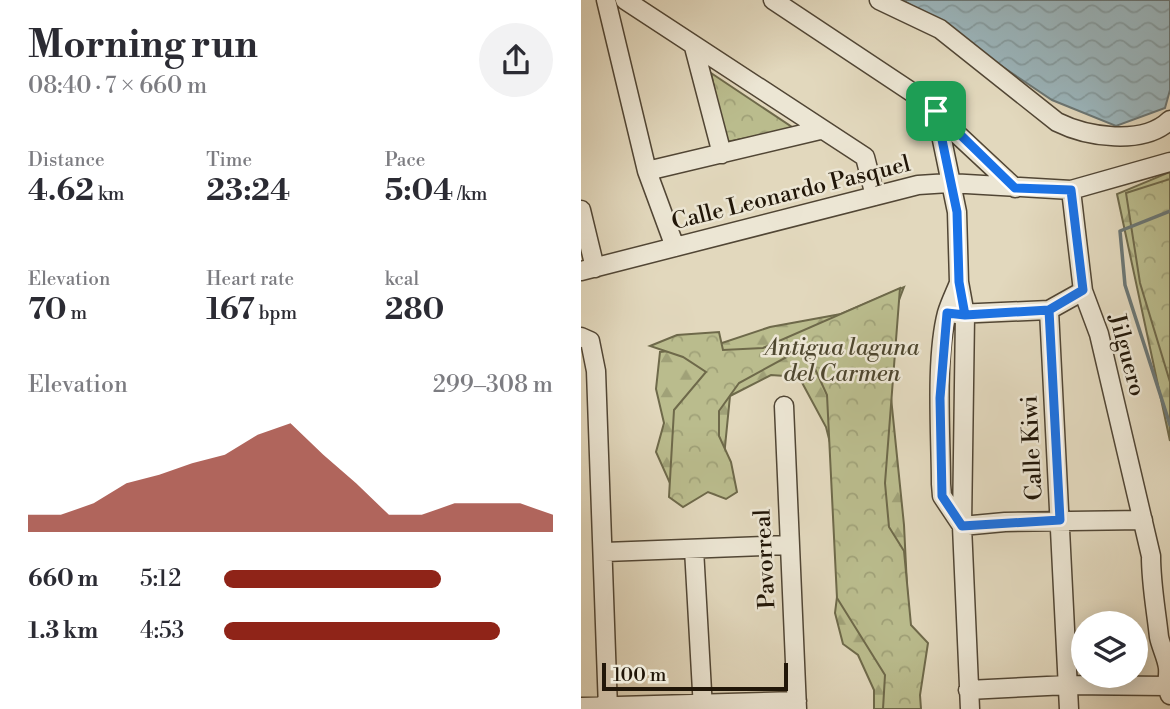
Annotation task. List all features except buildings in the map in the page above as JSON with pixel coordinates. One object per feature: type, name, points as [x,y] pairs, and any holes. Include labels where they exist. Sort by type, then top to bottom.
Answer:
[{"type":"street","points":[[606,0],[647,171],[675,247]]},
{"type":"street","points":[[625,0],[865,157],[875,196]]},
{"type":"street","points":[[773,0],[936,111],[1015,188]]},
{"type":"street","points":[[879,0],[940,30],[1057,122],[1070,128],[1091,134],[1133,134],[1163,127],[1170,120]]},
{"type":"street","points":[[694,47],[722,154]]},
{"type":"street","points":[[936,111],[957,212],[959,282],[956,314],[970,709]]},
{"type":"street","points":[[647,171],[820,130]]},
{"type":"street","name":"Calle Leonardo Pasquel","points":[[588,270],[918,185],[949,183],[1071,190],[1170,162]]},
{"type":"street","name":"Jilguero","points":[[1071,190],[1083,290],[1098,334],[1151,556],[1151,591],[1168,669],[1168,691]]},
{"type":"street","points":[[581,210],[588,270]]},
{"type":"street","points":[[956,314],[1049,310],[1083,290]]},
{"type":"street","name":"Calle Kiwi","points":[[1049,310],[1069,709]]},
{"type":"street","points":[[585,339],[596,370],[605,552],[608,707]]},
{"type":"street","name":"Pavorreal","points":[[784,406],[797,705]]},
{"type":"street","points":[[962,526],[1060,520],[1143,520]]},
{"type":"street","points":[[605,552],[788,545]]},
{"type":"street","points":[[694,549],[703,706]]},
{"type":"street","points":[[968,690],[1068,685],[1168,691]]},
{"type":"street","points":[[581,707],[797,705]]},
{"type":"green space","points":[[711,73],[795,129],[726,142]]},
{"type":"green space","points":[[1170,172],[1170,441],[1117,194]]},
{"type":"green space","points":[[1170,179],[1170,382],[1140,283],[1126,193]]},
{"type":"green space","name":"Antigua laguna del Carmen","points":[[904,287],[891,321],[887,358],[904,525],[913,709],[874,709],[874,690],[858,655],[843,644],[835,613],[841,565],[841,486],[826,427],[799,377],[771,375],[730,396],[723,467],[673,490],[656,452],[664,423],[656,389],[660,352],[713,346],[770,327],[841,314]]},
{"type":"green space","name":"Antigua laguna del Carmen","points":[[900,288],[885,483],[889,527],[904,551],[911,625],[928,643],[920,695],[921,709],[883,709],[885,675],[837,598],[827,395],[805,347],[739,383],[719,411],[719,436],[731,462],[737,492],[726,499],[708,492],[683,507],[669,497],[674,410],[706,372],[683,357],[650,346],[677,335],[719,332],[723,350],[763,348]]},
{"type":"water","points":[[903,0],[1170,0],[1170,90],[1165,108],[1116,126],[1052,100]]},
{"type":"waterway","points":[[1170,211],[1120,231],[1125,285],[1170,425]]},
{"type":"route","points":[[936,111],[957,212],[959,282],[965,315],[1049,310],[1060,520],[962,526],[942,496],[940,398],[947,313],[965,315],[1049,310],[1074,298],[1083,290],[1071,190],[1015,188],[936,111]]}]
